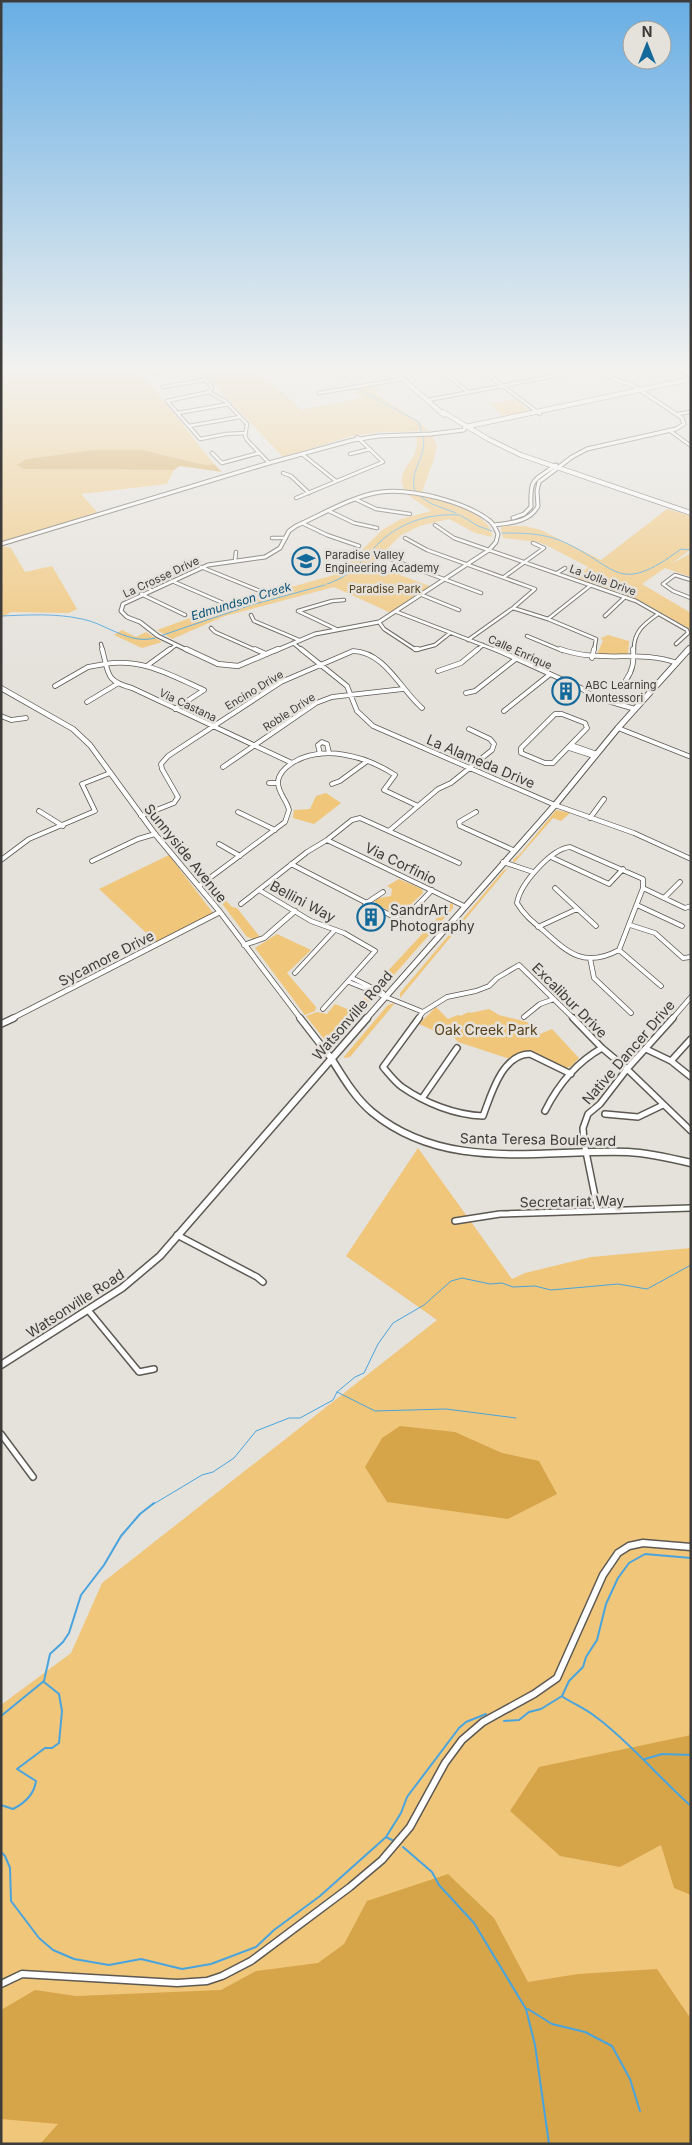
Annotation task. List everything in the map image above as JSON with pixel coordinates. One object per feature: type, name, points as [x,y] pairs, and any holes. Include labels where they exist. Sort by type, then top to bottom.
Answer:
[{"type":"main road","points":[[560,471],[691,513]]},
{"type":"main road","name":"Watsonville Road","points":[[1,1365],[140,1275],[513,850],[555,805],[618,728],[691,647]]},
{"type":"main road","name":"Santa Teresa Boulevard","points":[[330,1058],[371,1111],[382,1121],[401,1132],[429,1144],[459,1151],[486,1153],[627,1152],[653,1155],[691,1164]]},
{"type":"street","points":[[1,544],[242,471]]},
{"type":"street","points":[[324,471],[336,481]]},
{"type":"street","points":[[296,498],[360,471]]},
{"type":"street","points":[[490,550],[498,537],[493,523],[528,512],[532,506],[531,484],[537,477],[549,471]]},
{"type":"street","points":[[283,473],[291,476],[309,493]]},
{"type":"street","name":"La Crosse Drive","points":[[490,550],[422,596],[379,622],[336,628],[299,640],[238,666],[226,666],[176,645],[122,613],[121,610],[123,604],[141,594],[201,568],[215,563],[265,557],[280,548],[289,531],[302,523],[355,499],[382,492],[418,494],[459,504],[480,514],[493,523]]},
{"type":"street","points":[[355,499],[376,509],[410,514]]},
{"type":"street","points":[[329,511],[354,523],[378,528]]},
{"type":"street","points":[[302,523],[359,546]]},
{"type":"street","name":"La Jolla Drive","points":[[435,525],[454,538],[642,604],[687,630],[688,633],[676,644]]},
{"type":"street","points":[[272,538],[286,538]]},
{"type":"street","points":[[406,538],[427,550],[534,589],[513,608],[468,640]]},
{"type":"street","points":[[504,577],[544,548],[533,543]]},
{"type":"street","points":[[235,561],[236,552]]},
{"type":"street","points":[[385,557],[481,593]]},
{"type":"street","points":[[201,568],[260,591]]},
{"type":"street","points":[[557,573],[565,568]]},
{"type":"street","points":[[691,580],[675,575],[663,584],[673,591],[691,598]]},
{"type":"street","points":[[172,581],[223,603]]},
{"type":"street","points":[[139,583],[152,590]]},
{"type":"street","points":[[548,619],[591,585]]},
{"type":"street","points":[[141,594],[182,612],[185,616]]},
{"type":"street","points":[[422,596],[459,610]]},
{"type":"street","points":[[605,616],[624,597]]},
{"type":"street","points":[[336,628],[298,611],[332,601],[344,600]]},
{"type":"street","points":[[513,608],[548,619],[596,639],[592,658]]},
{"type":"street","name":"Calle Enrique","points":[[397,612],[517,658],[594,696],[635,709]]},
{"type":"street","points":[[626,680],[634,671],[636,665],[633,656],[634,638],[644,623],[658,614]]},
{"type":"street","points":[[251,615],[254,621],[299,640]]},
{"type":"street","points":[[379,622],[384,629],[416,650],[435,644],[450,633]]},
{"type":"street","points":[[211,628],[215,632],[266,654]]},
{"type":"street","points":[[527,636],[571,654],[592,658],[633,656],[676,663]]},
{"type":"street","name":"La Alameda Drive","points":[[293,643],[347,686],[357,711],[372,726],[555,805],[634,832],[691,859]]},
{"type":"street","points":[[87,702],[117,684],[110,678],[100,644]]},
{"type":"street","points":[[148,665],[176,645]]},
{"type":"street","points":[[438,671],[461,663],[483,645]]},
{"type":"street","name":"Encino Drive","points":[[141,816],[174,803],[178,797],[176,788],[162,771],[161,764],[168,756],[281,682],[354,651],[365,651],[386,667],[415,703],[422,708]]},
{"type":"street","points":[[466,693],[474,691],[517,658]]},
{"type":"street","points":[[55,686],[88,667],[123,661],[148,665],[204,690],[174,708]]},
{"type":"street","points":[[504,711],[549,675]]},
{"type":"street","name":"Via Castana","points":[[117,684],[132,688],[292,763]]},
{"type":"street","name":"Sunnyside Avenue","points":[[1,688],[73,729],[90,745],[141,816],[220,912],[330,1058]]},
{"type":"street","name":"Roble Drive","points":[[223,767],[316,703],[332,697],[403,689]]},
{"type":"street","points":[[559,714],[587,725],[587,728],[570,747],[556,762],[549,764],[524,755],[521,750],[552,715],[559,714]]},
{"type":"street","points":[[1,716],[12,720],[26,718]]},
{"type":"street","points":[[618,728],[691,757]]},
{"type":"street","points":[[390,830],[438,789],[451,784],[492,750],[494,744],[490,739],[469,729]]},
{"type":"street","points":[[320,754],[318,745],[322,742],[327,744],[329,753]]},
{"type":"street","points":[[570,747],[595,755]]},
{"type":"street","points":[[199,886],[285,822],[289,815],[289,807],[278,783],[283,770],[292,763],[307,756],[329,753],[353,756],[395,776],[384,787],[386,792],[418,806]]},
{"type":"street","points":[[332,784],[340,781],[366,762]]},
{"type":"street","points":[[1,860],[29,839],[95,811],[82,784],[110,773]]},
{"type":"street","points":[[269,783],[278,783]]},
{"type":"street","points":[[590,818],[604,799]]},
{"type":"street","points":[[39,811],[63,826]]},
{"type":"street","points":[[238,812],[275,830]]},
{"type":"street","points":[[476,812],[463,818],[459,822],[460,826],[513,850]]},
{"type":"street","points":[[241,904],[291,864],[327,840],[352,820],[360,818],[459,863]]},
{"type":"street","points":[[92,861],[138,839],[155,834]]},
{"type":"street","name":"Via Corfinio","points":[[327,840],[464,906]]},
{"type":"street","points":[[219,844],[240,856]]},
{"type":"street","points":[[570,847],[643,879],[643,888],[619,950],[606,957],[578,957],[568,953],[523,913],[517,903],[518,895],[533,872],[553,858],[562,848],[570,847]]},
{"type":"street","points":[[553,858],[609,884],[623,869]]},
{"type":"street","points":[[503,862],[533,872]]},
{"type":"street","points":[[291,864],[342,889],[365,904],[394,917],[402,918],[409,914],[432,890]]},
{"type":"street","points":[[664,898],[680,882]]},
{"type":"street","points":[[554,888],[596,926]]},
{"type":"street","points":[[643,888],[685,908],[691,906]]},
{"type":"street","name":"Bellini Way","points":[[259,890],[311,921],[334,931],[344,933],[375,952],[323,1009]]},
{"type":"street","points":[[365,904],[383,892]]},
{"type":"street","points":[[637,904],[682,926]]},
{"type":"street","points":[[538,926],[577,909]]},
{"type":"street","points":[[244,945],[264,938],[295,911]]},
{"type":"street","name":"Sycamore Drive","points":[[1,1024],[220,912]]},
{"type":"street","points":[[630,925],[655,933],[683,958],[691,957]]},
{"type":"street","points":[[294,973],[334,931]]},
{"type":"street","points":[[619,950],[661,986]]},
{"type":"street","points":[[590,958],[594,978],[631,1013]]},
{"type":"street","name":"Excalibur Drive","points":[[514,960],[602,1048],[691,1131]]},
{"type":"street","name":"Excalibur Drive","points":[[423,1012],[447,997],[476,992],[519,965]]},
{"type":"street","points":[[350,980],[423,1012],[383,1067],[402,1086],[438,1105],[473,1116],[483,1116],[491,1093],[504,1072],[523,1054],[530,1054],[571,1074]]},
{"type":"street","points":[[445,991],[447,997]]},
{"type":"street","name":"Native Dancer Drive","points":[[598,1211],[583,1128],[588,1114],[600,1104],[691,997]]},
{"type":"street","points":[[524,1017],[540,1004],[554,999]]},
{"type":"street","points":[[671,1061],[691,1039]]},
{"type":"street","points":[[423,1098],[457,1048]]},
{"type":"street","points":[[545,1111],[554,1094],[580,1062],[602,1048]]},
{"type":"street","points":[[646,1049],[671,1061],[691,1078]]},
{"type":"street","points":[[605,1114],[638,1117],[663,1105]]},
{"type":"street","name":"Secretariat Way","points":[[454,1221],[500,1214],[691,1208]]},
{"type":"street","points":[[177,1235],[257,1277],[263,1282]]},
{"type":"street","points":[[88,1310],[139,1372],[154,1369]]},
{"type":"street","points":[[1,1434],[33,1477]]},
{"type":"street","points":[[1,1984],[22,1974],[170,1982],[206,1981],[236,1969],[264,1953],[388,1856],[408,1831],[451,1751],[464,1737],[478,1726],[545,1688],[556,1678],[610,1560],[621,1550],[637,1543],[691,1547]]},
{"type":"green space","points":[[1,471],[173,471],[167,484],[81,494],[98,513],[1,542]]},
{"type":"green space","points":[[404,471],[430,471],[422,492],[405,490],[402,477]]},
{"type":"green space","name":"Paradise Park","points":[[408,495],[444,501],[471,512],[482,519],[489,528],[492,537],[475,533],[449,519],[420,526],[401,535],[372,564],[432,587],[391,613],[334,587],[225,616],[172,639],[157,630],[226,605],[338,574],[382,530],[401,519],[431,511]]},
{"type":"green space","points":[[667,509],[691,516],[691,549],[671,564],[691,553],[691,577],[665,568],[642,584],[691,613],[690,629],[642,602],[577,578],[588,567],[546,545],[537,542],[503,538],[501,528],[503,526],[525,526],[541,530],[601,560]]},
{"type":"green space","points":[[1,546],[11,548],[25,572],[52,566],[77,609],[69,613],[11,612],[1,618]]},
{"type":"green space","points":[[122,630],[136,637],[146,632],[162,642],[142,648],[114,635]]},
{"type":"green space","points":[[608,635],[629,641],[628,654],[597,654],[603,641],[601,638]]},
{"type":"green space","points":[[326,793],[341,803],[314,824],[293,818],[294,810],[310,809],[316,796]]},
{"type":"green space","points":[[556,810],[570,813],[561,821],[553,818],[514,863],[513,860],[521,853]]},
{"type":"green space","points":[[169,855],[213,913],[156,942],[99,889]]},
{"type":"green space","points":[[508,868],[400,998],[400,993],[503,871]]},
{"type":"green space","points":[[399,879],[422,889],[423,893],[407,908],[395,913],[374,901],[391,896],[392,889],[387,886]]},
{"type":"green space","points":[[210,884],[232,907],[237,908],[260,937],[254,939],[247,937],[209,886]]},
{"type":"green space","points":[[451,903],[453,908],[385,985],[374,986]]},
{"type":"green space","points":[[277,934],[311,950],[287,973],[316,1007],[315,1011],[305,1015],[255,948]]},
{"type":"green space","points":[[370,992],[373,995],[372,999],[335,1040],[324,1039],[306,1016],[317,1012],[327,1014],[335,1004],[352,1011]]},
{"type":"green space","points":[[395,1003],[350,1057],[343,1058],[388,1005]]},
{"type":"green space","name":"Oak Creek Park","points":[[436,1007],[448,1019],[469,1012],[489,1009],[499,1015],[527,1022],[540,1034],[552,1029],[579,1058],[572,1066],[566,1068],[531,1051],[517,1053],[510,1059],[458,1042],[451,1034],[443,1031],[439,1033],[419,1024]]},
{"type":"green space","points":[[418,1148],[512,1279],[525,1273],[591,1257],[691,1248],[691,2144],[1,2144],[1,1705],[71,1653],[102,1583],[437,1320],[346,1256]]},
{"type":"shaded area","points":[[400,1426],[455,1432],[502,1453],[539,1461],[557,1494],[508,1519],[387,1502],[365,1467],[382,1438]]},
{"type":"shaded area","points":[[691,1735],[691,1895],[674,1888],[661,1845],[620,1867],[560,1856],[510,1811],[539,1767]]},
{"type":"shaded area","points":[[448,1874],[494,1918],[528,1982],[578,1974],[657,1969],[691,2019],[691,2144],[40,2144],[58,2124],[1,2119],[1,2010],[35,1990],[76,1996],[221,1990],[256,1971],[318,1963],[344,1944],[367,1901]]},
{"type":"waterway","points":[[415,491],[416,471]]},
{"type":"waterway","points":[[421,497],[432,504],[456,513]]},
{"type":"waterway","name":"Edmundson Creek","points":[[327,584],[351,571],[389,534],[407,524],[427,517],[459,515]]},
{"type":"waterway","points":[[460,515],[478,526],[492,531]]},
{"type":"waterway","points":[[502,533],[531,534],[559,540],[607,567],[629,574],[643,572],[681,549],[691,550]]},
{"type":"waterway","name":"Edmundson Creek","points":[[163,635],[251,605],[325,585]]},
{"type":"waterway","name":"Edmundson Creek","points":[[1,616],[42,615],[72,617],[136,639],[155,638]]},
{"type":"waterway","points":[[337,1392],[355,1377],[364,1373],[378,1344],[393,1323],[424,1305],[451,1281],[462,1278],[490,1284],[502,1283],[513,1287],[535,1286],[551,1290],[618,1284],[647,1289],[691,1265]]},
{"type":"waterway","points":[[152,1505],[202,1475],[213,1472],[234,1458],[256,1431],[289,1418],[300,1418],[333,1400],[337,1392]]},
{"type":"waterway","points":[[337,1392],[375,1411],[446,1409],[516,1418]]},
{"type":"waterway","points":[[1,1716],[44,1681],[50,1654],[63,1642],[69,1633],[81,1595],[104,1565],[121,1536],[140,1514],[154,1503]]},
{"type":"waterway","points":[[504,1721],[519,1720],[529,1712],[541,1709],[562,1696],[569,1681],[583,1667],[586,1657],[597,1640],[606,1604],[618,1578],[629,1563],[645,1554],[691,1558]]},
{"type":"waterway","points":[[1,1805],[13,1809],[28,1798],[36,1781],[17,1769],[45,1748],[52,1748],[59,1743],[62,1711],[59,1694],[44,1682]]},
{"type":"waterway","points":[[563,1697],[588,1711],[609,1727],[691,1806]]},
{"type":"waterway","points":[[386,1837],[401,1813],[407,1797],[459,1728],[466,1722],[486,1714]]},
{"type":"waterway","points":[[645,1759],[662,1754],[691,1755]]},
{"type":"waterway","points":[[1,1852],[5,1856],[10,1868],[11,1901],[39,1938],[53,1950],[74,1959],[109,1965],[141,1959],[182,1969],[211,1964],[256,1947],[274,1930],[320,1896],[386,1837]]},
{"type":"waterway","points":[[386,1837],[394,1841]]},
{"type":"waterway","points":[[403,1847],[432,1872],[439,1885],[474,1923],[526,2009],[535,2045],[549,2144]]},
{"type":"waterway","points":[[528,2009],[552,2024],[585,2032],[612,2046],[630,2079],[640,2111]]},
{"type":"place","name":"Paradise Valley Engineering Academy","points":[[306,561]]},
{"type":"place","name":"ABC Learning Montessori","points":[[566,691]]},
{"type":"place","name":"SandrArt Photography","points":[[371,917]]}]
